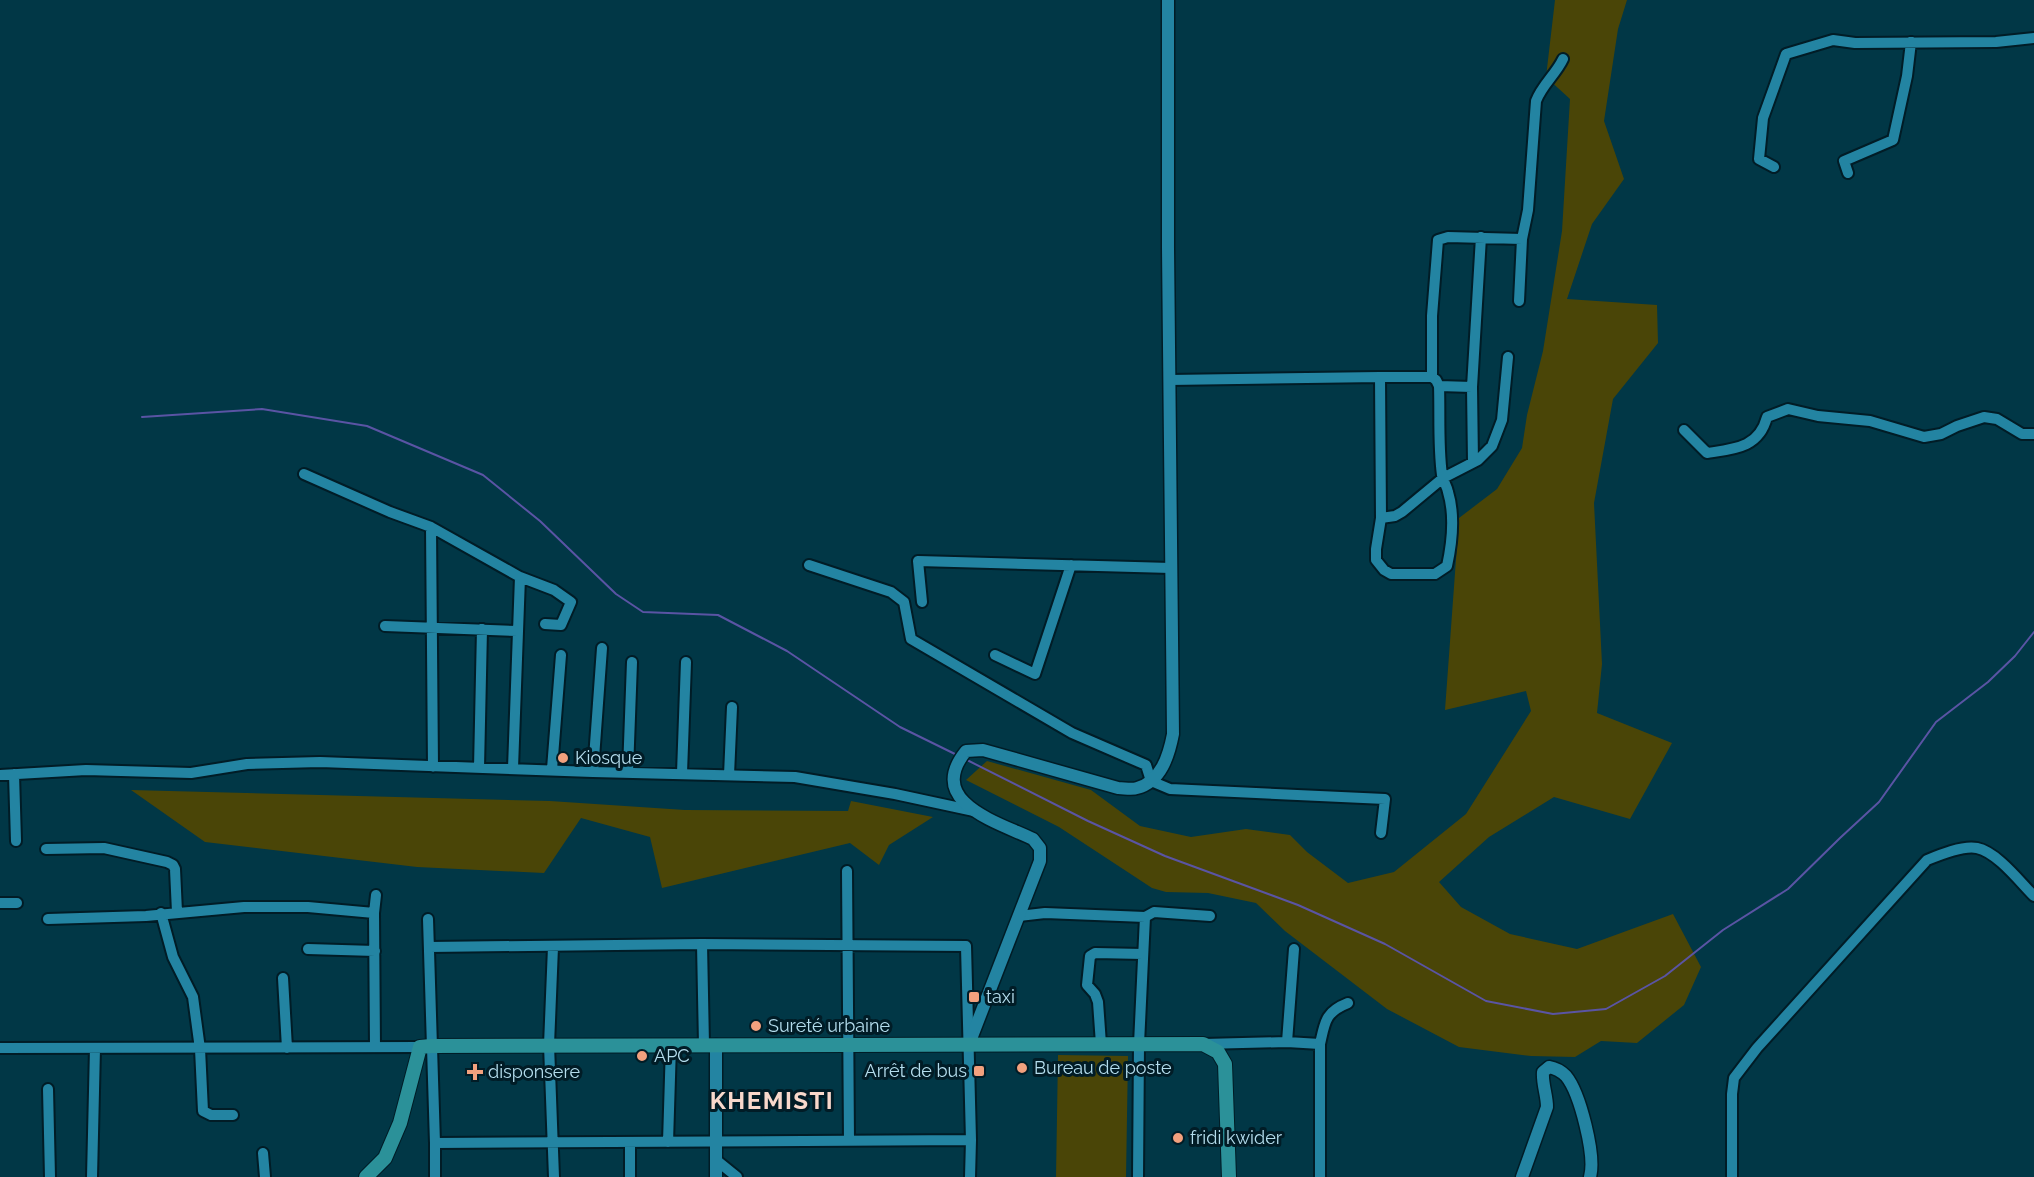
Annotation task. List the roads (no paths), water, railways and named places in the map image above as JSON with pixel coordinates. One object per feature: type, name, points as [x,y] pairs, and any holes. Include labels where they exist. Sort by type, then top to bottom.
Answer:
[{"type":"main road","points":[[366,1177],[385,1158],[400,1123],[426,1046],[847,1044],[1203,1044],[1218,1052],[1225,1064],[1228,1177]]},
{"type":"street","points":[[974,811],[957,795],[952,780],[956,764],[966,751],[983,750],[1118,788],[1137,789],[1151,781],[1164,765],[1169,754],[1173,735],[1168,0]]},
{"type":"street","points":[[1774,167],[1759,159],[1763,118],[1786,54],[1833,40],[1855,43],[1996,42],[2034,38]]},
{"type":"street","points":[[1848,173],[1844,161],[1893,140],[1907,76],[1911,42]]},
{"type":"street","points":[[1519,301],[1522,239],[1528,210],[1536,101],[1540,91],[1563,59]]},
{"type":"street","points":[[1432,377],[1436,244],[1438,240],[1442,237],[1522,239]]},
{"type":"street","points":[[1473,462],[1472,387],[1481,237]]},
{"type":"street","points":[[1381,518],[1395,516],[1402,512],[1443,478],[1473,462],[1492,446],[1502,420],[1508,357]]},
{"type":"street","points":[[1169,381],[1380,377],[1432,377],[1439,386],[1443,478],[1449,493],[1452,515],[1447,566],[1435,574],[1391,574],[1384,570],[1376,560],[1381,518],[1380,377]]},
{"type":"street","points":[[1439,386],[1472,387]]},
{"type":"street","points":[[1684,430],[1707,453],[1747,446],[1764,429],[1767,417],[1788,409],[1818,416],[1870,422],[1924,437],[1941,434],[1984,417],[1997,419],[2022,434],[2034,435]]},
{"type":"street","points":[[304,474],[390,512],[431,527],[520,577],[554,590],[572,602],[561,626],[545,624]]},
{"type":"street","points":[[431,527],[433,767]]},
{"type":"street","points":[[922,602],[918,561],[1171,568]]},
{"type":"street","points":[[809,565],[891,592],[904,602],[911,639],[1072,733],[1146,765],[1151,781],[1170,789],[1385,799],[1381,833]]},
{"type":"street","points":[[995,655],[1035,674],[1071,565]]},
{"type":"street","points":[[513,768],[520,577]]},
{"type":"street","points":[[385,626],[517,630]]},
{"type":"street","points":[[479,768],[482,629]]},
{"type":"street","points":[[593,772],[603,648]]},
{"type":"street","points":[[552,769],[561,655]]},
{"type":"street","points":[[628,771],[632,662]]},
{"type":"street","points":[[682,773],[686,662]]},
{"type":"street","points":[[729,775],[732,708]]},
{"type":"street","points":[[0,775],[86,770],[191,773],[247,764],[320,762],[795,777],[895,794],[974,811],[1033,840],[1040,848],[1040,861],[969,1044]]},
{"type":"street","points":[[14,774],[16,841]]},
{"type":"street","points":[[1732,1177],[1731,1094],[1734,1078],[1757,1048],[1927,860],[1946,852],[1977,848],[2001,861],[2034,896]]},
{"type":"street","points":[[46,849],[104,849],[167,862],[175,869],[177,912]]},
{"type":"street","points":[[847,871],[849,1140]]},
{"type":"street","points":[[375,1047],[376,895]]},
{"type":"street","points":[[0,903],[17,903]]},
{"type":"street","points":[[48,919],[146,916],[161,913],[278,907],[375,913]]},
{"type":"street","points":[[1019,916],[1045,913],[1144,917],[1154,912],[1210,916]]},
{"type":"street","points":[[161,913],[173,957],[193,997],[200,1048],[203,1111],[211,1115],[233,1115]]},
{"type":"street","points":[[1138,1177],[1139,1044],[1144,917]]},
{"type":"street","points":[[428,919],[426,1046],[435,1143],[435,1177]]},
{"type":"street","points":[[702,944],[716,1141],[716,1177]]},
{"type":"street","points":[[429,947],[702,944],[966,946],[970,1177]]},
{"type":"street","points":[[553,947],[549,1045],[554,1177]]},
{"type":"street","points":[[308,949],[375,951]]},
{"type":"street","points":[[1287,1042],[1294,949]]},
{"type":"street","points":[[1101,1044],[1098,1002],[1095,994],[1087,985],[1090,956],[1095,953],[1143,954]]},
{"type":"street","points":[[283,978],[287,1048]]},
{"type":"street","points":[[1320,1177],[1320,1044],[1325,1023],[1334,1009],[1348,1003]]},
{"type":"street","points":[[1203,1044],[1287,1042],[1320,1044]]},
{"type":"street","points":[[668,1142],[671,1045]]},
{"type":"street","points":[[0,1048],[426,1046]]},
{"type":"street","points":[[92,1177],[95,1048]]},
{"type":"street","points":[[1522,1177],[1547,1107],[1543,1072],[1549,1067],[1559,1070],[1572,1085],[1590,1144],[1592,1170],[1590,1177]]},
{"type":"street","points":[[48,1089],[50,1177]]},
{"type":"street","points":[[435,1143],[971,1140]]},
{"type":"street","points":[[630,1142],[630,1177]]},
{"type":"street","points":[[263,1153],[265,1177]]},
{"type":"street","points":[[716,1160],[736,1177]]},
{"type":"waterway","points":[[142,417],[262,409],[367,426],[483,475],[540,521],[616,594],[643,612],[718,615],[787,651],[900,727],[959,756]]},
{"type":"waterway","points":[[967,760],[1088,821],[1165,856],[1298,905],[1385,944],[1486,1001],[1553,1014],[1606,1009],[1665,976],[1723,930],[1788,889],[1879,802],[1936,722],[1988,682],[2015,656],[2034,632]]},
{"type":"place","name":"Kiosque","points":[[563,758]]},
{"type":"place","name":"taxi","points":[[974,997]]},
{"type":"place","name":"Sureté urbaine","points":[[756,1026]]},
{"type":"place","name":"APC","points":[[642,1056]]},
{"type":"place","name":"Bureau de poste","points":[[1022,1068]]},
{"type":"place","name":"Arrêt de bus","points":[[979,1071]]},
{"type":"place","name":"disponsere","points":[[475,1072]]},
{"type":"place","name":"fridi kwider","points":[[1178,1138]]},
{"type":"district","name":"KHEMISTI","points":[[772,1101]]}]
